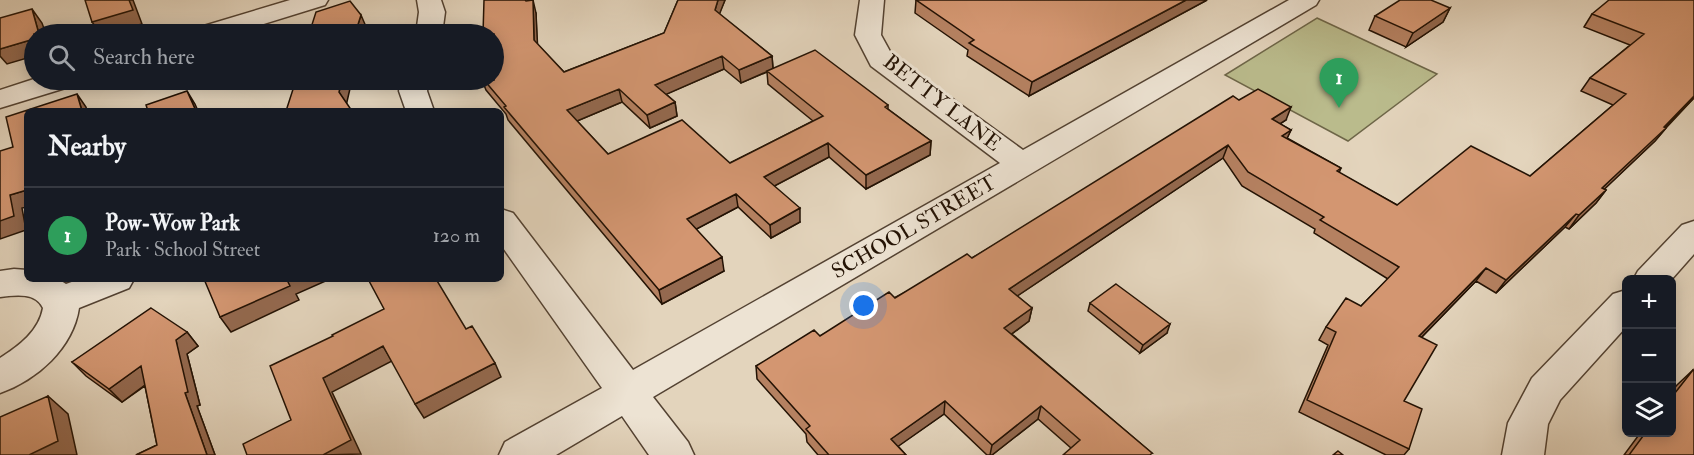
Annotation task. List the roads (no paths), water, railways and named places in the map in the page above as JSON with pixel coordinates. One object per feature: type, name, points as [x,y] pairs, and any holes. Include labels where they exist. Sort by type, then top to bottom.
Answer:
[{"type":"street","points":[[238,24],[316,0]]},
{"type":"street","points":[[429,0],[432,12],[430,24]]},
{"type":"street","name":"BETTY LANE","points":[[872,0],[868,35],[881,60],[1022,164]]},
{"type":"street","name":"SCHOOL STREET","points":[[520,455],[1307,0]]},
{"type":"street","points":[[0,99],[29,90]]},
{"type":"street","points":[[413,90],[419,108]]},
{"type":"street","points":[[504,225],[673,455]]},
{"type":"street","points":[[1654,275],[1694,233]]},
{"type":"street","points":[[60,302],[110,282]]},
{"type":"street","points":[[0,284],[34,283],[51,289],[60,302],[60,317],[51,334],[34,354],[0,377]]},
{"type":"street","points":[[1523,455],[1528,423],[1546,389],[1622,308]]},
{"type":"place","name":"Pow-Wow Park","points":[[1339,108]]}]
